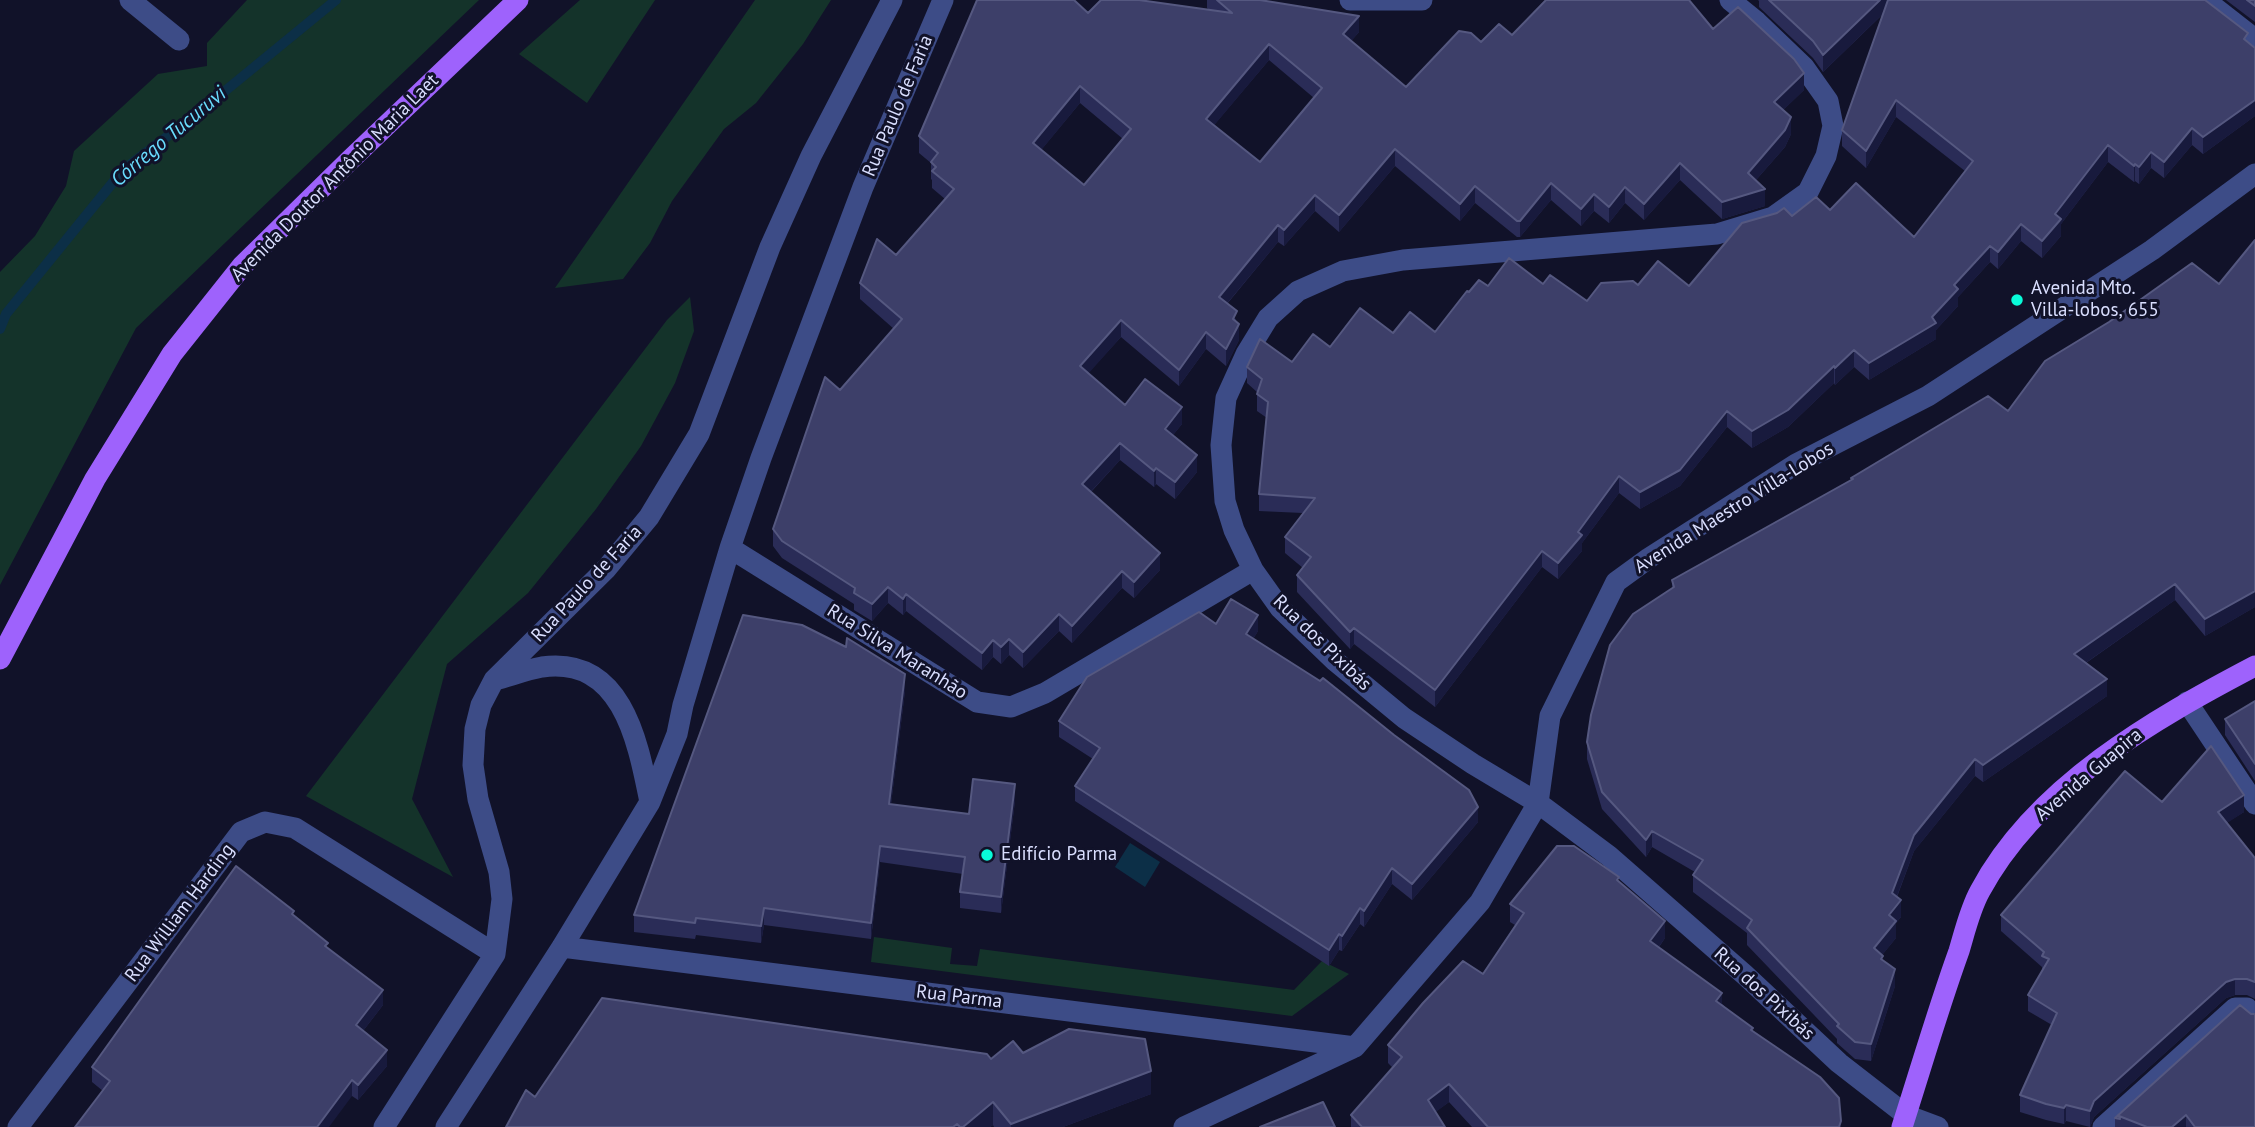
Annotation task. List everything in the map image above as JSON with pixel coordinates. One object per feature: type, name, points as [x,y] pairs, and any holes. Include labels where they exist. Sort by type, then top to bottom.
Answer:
[{"type":"main road","name":"Avenida Doutor Antônio Maria Laet","points":[[0,659],[95,479],[179,344],[242,266],[518,0]]},
{"type":"main road","name":"Avenida Guapira","points":[[1904,1121],[1940,1003],[1979,892],[2010,845],[2049,803],[2137,733],[2187,702],[2255,666]]},
{"type":"street","points":[[130,0],[179,40]]},
{"type":"street","name":"Rua Paulo de Faria","points":[[384,1127],[495,954],[502,900],[499,872],[478,799],[473,765],[475,730],[481,705],[494,680],[606,569],[649,517],[699,434],[770,247],[811,156],[892,0]]},
{"type":"street","points":[[940,7],[960,0]]},
{"type":"street","points":[[1349,0],[1422,0]]},
{"type":"street","name":"Rua dos Pixibás","points":[[1730,0],[1804,67],[1828,102],[1833,125],[1826,156],[1808,192],[1773,217],[1717,234],[1403,260],[1343,271],[1298,291],[1268,318],[1247,354],[1227,398],[1221,445],[1225,501],[1234,530],[1253,570],[1280,608],[1335,661],[1404,718],[1466,760],[1538,803],[1609,856],[1745,975],[1904,1121],[1938,1127]]},
{"type":"street","points":[[2205,0],[2255,39]]},
{"type":"street","name":"Rua Paulo de Faria","points":[[446,1127],[562,947],[650,802],[677,734],[682,705],[730,548],[771,432],[863,187],[940,7]]},
{"type":"street","name":"Avenida Maestro Villa-Lobos","points":[[1184,1127],[1355,1047],[1480,902],[1538,803],[1550,716],[1616,582],[1796,464],[1928,396],[1987,359],[2152,250],[2255,174]]},
{"type":"street","name":"Rua Silva Maranhão","points":[[730,548],[977,702],[1011,707],[1045,693],[1253,570]]},
{"type":"street","points":[[494,680],[543,667],[570,669],[591,675],[611,690],[627,716],[650,802]]},
{"type":"street","points":[[2187,702],[2255,804]]},
{"type":"street","name":"Rua William Harding","points":[[18,1127],[241,832],[265,822],[295,828],[495,954]]},
{"type":"street","name":"Rua Parma","points":[[562,947],[1355,1047]]},
{"type":"street","points":[[2102,1127],[2235,1008],[2247,1008],[2255,1018]]},
{"type":"green space","points":[[247,0],[479,0],[136,328],[0,585],[0,272],[35,236],[66,186],[74,151],[158,74],[207,66],[207,43]]},
{"type":"green space","points":[[580,0],[655,0],[587,103],[519,54]]},
{"type":"green space","points":[[755,0],[831,0],[803,44],[756,103],[724,129],[672,201],[650,243],[623,279],[555,288]]},
{"type":"green space","points":[[690,297],[694,331],[675,383],[641,446],[596,509],[528,593],[447,664],[412,799],[453,877],[306,796],[667,320]]},
{"type":"green space","points":[[874,937],[952,948],[950,964],[977,966],[980,949],[1294,990],[1322,961],[1349,974],[1292,1016],[871,962]]},
{"type":"water","points":[[1130,843],[1160,862],[1145,887],[1115,867]]},
{"type":"building","points":[[977,0],[1074,0],[1088,13],[1101,0],[1139,0],[1232,13],[1217,0],[1260,0],[1359,16],[1343,34],[1406,87],[1459,31],[1471,33],[1481,42],[1499,24],[1512,35],[1546,0],[1689,0],[1713,29],[1738,7],[1794,59],[1804,73],[1774,102],[1791,117],[1785,130],[1748,173],[1765,189],[1722,202],[1680,163],[1644,204],[1625,187],[1609,207],[1594,194],[1581,209],[1551,183],[1520,221],[1517,221],[1475,186],[1460,204],[1395,149],[1339,215],[1315,195],[1284,230],[1278,225],[1219,297],[1237,311],[1233,319],[1239,324],[1226,349],[1206,332],[1179,370],[1121,320],[1080,366],[1125,405],[1145,379],[1182,407],[1165,429],[1197,455],[1175,482],[1156,468],[1154,471],[1120,443],[1082,484],[1160,553],[1134,582],[1122,571],[1072,626],[1059,614],[1023,652],[1009,639],[1001,647],[993,640],[982,653],[906,594],[903,599],[888,587],[872,604],[854,593],[855,588],[782,541],[773,529],[825,377],[840,390],[902,319],[860,283],[877,239],[896,255],[954,189],[932,171],[936,167],[931,162],[938,153],[919,136]],"holes":[[[1269,44],[1322,88],[1260,162],[1206,119]],[[1080,86],[1131,129],[1084,185],[1033,143]]]},
{"type":"building","points":[[1769,0],[1880,0],[1823,55],[1813,41]]},
{"type":"building","points":[[1888,0],[2205,0],[2248,33],[2244,39],[2255,48],[2255,100],[2203,137],[2192,128],[2164,162],[2151,152],[2139,167],[2135,164],[2134,166],[2108,145],[2055,214],[2061,219],[2042,241],[2021,224],[1998,252],[1990,246],[1954,285],[1958,289],[1932,317],[1936,323],[1869,363],[1854,350],[1788,410],[1752,431],[1727,411],[1680,470],[1640,492],[1619,476],[1578,532],[1582,535],[1558,563],[1542,551],[1435,690],[1354,628],[1350,632],[1297,575],[1311,557],[1285,537],[1315,498],[1259,494],[1268,402],[1257,394],[1262,379],[1247,367],[1260,339],[1292,362],[1313,334],[1330,347],[1360,308],[1393,333],[1410,312],[1435,332],[1467,291],[1479,280],[1488,286],[1509,258],[1543,284],[1550,275],[1587,301],[1601,283],[1633,281],[1638,285],[1658,261],[1689,286],[1742,223],[1777,213],[1784,208],[1792,216],[1816,197],[1830,210],[1856,183],[1914,237],[1973,161],[1896,100],[1866,151],[1842,130]]},
{"type":"building","points":[[2255,240],[2255,591],[2205,619],[2175,584],[2074,654],[2107,679],[1983,765],[1975,759],[1914,835],[1892,893],[1901,900],[1889,915],[1896,921],[1874,948],[1883,956],[1881,959],[1895,969],[1871,1044],[1855,1042],[1747,928],[1752,920],[1693,875],[1703,860],[1652,831],[1646,840],[1602,792],[1587,742],[1591,715],[1610,645],[1633,614],[1674,587],[1672,580],[1853,479],[1851,478],[1988,396],[2008,411],[2045,361],[2109,322],[2192,263],[2219,284]]},
{"type":"building","points":[[1231,599],[1258,615],[1246,634],[1320,681],[1323,678],[1469,790],[1478,807],[1412,884],[1392,868],[1364,911],[1360,908],[1342,936],[1339,934],[1329,950],[1075,786],[1100,748],[1059,721],[1087,677],[1199,612],[1216,624]]},
{"type":"building","points":[[743,615],[802,625],[846,647],[847,638],[905,674],[889,804],[969,814],[973,779],[1015,784],[1001,897],[960,892],[965,857],[880,846],[871,923],[764,908],[761,926],[696,918],[695,923],[634,915]]},
{"type":"building","points":[[2255,701],[2255,764],[2225,719]]},
{"type":"building","points":[[2211,746],[2244,795],[2218,812],[2255,858],[2255,982],[2235,979],[2226,982],[2094,1101],[2090,1111],[2066,1105],[2064,1108],[2046,1104],[2020,1095],[2057,1013],[2028,995],[2049,959],[2042,956],[2044,952],[2001,915],[2125,771],[2162,802]]},
{"type":"building","points":[[1557,846],[1574,846],[1619,877],[1617,880],[1665,921],[1650,941],[1722,993],[1716,1001],[1753,1028],[1751,1030],[1820,1077],[1839,1098],[1839,1127],[1488,1127],[1449,1084],[1428,1100],[1445,1127],[1362,1127],[1351,1115],[1402,1057],[1388,1045],[1463,961],[1483,974],[1524,913],[1510,904]]},
{"type":"building","points":[[236,866],[294,911],[292,914],[328,943],[325,946],[383,990],[356,1025],[387,1050],[358,1085],[352,1080],[317,1127],[75,1127],[110,1081],[92,1067]]},
{"type":"building","points":[[602,998],[987,1054],[991,1059],[1013,1041],[1023,1053],[1069,1029],[1145,1039],[1151,1071],[1011,1124],[993,1102],[963,1127],[957,1124],[953,1127],[506,1127],[526,1090],[535,1097]]},
{"type":"building","points":[[2240,1005],[2255,1014],[2255,1127],[2195,1127],[2186,1115],[2172,1127],[2147,1127],[2119,1116],[2120,1119],[2115,1118]]},
{"type":"building","points":[[1323,1102],[1335,1127],[1260,1127]]},
{"type":"waterway","name":"Córrego Tucuruvi","points":[[0,329],[6,314],[123,170],[197,114],[336,0]]},
{"type":"place","name":"Avenida Mto. Villa-lobos, 655","points":[[2017,300]]},
{"type":"place","name":"Edifício Parma","points":[[987,855]]}]
